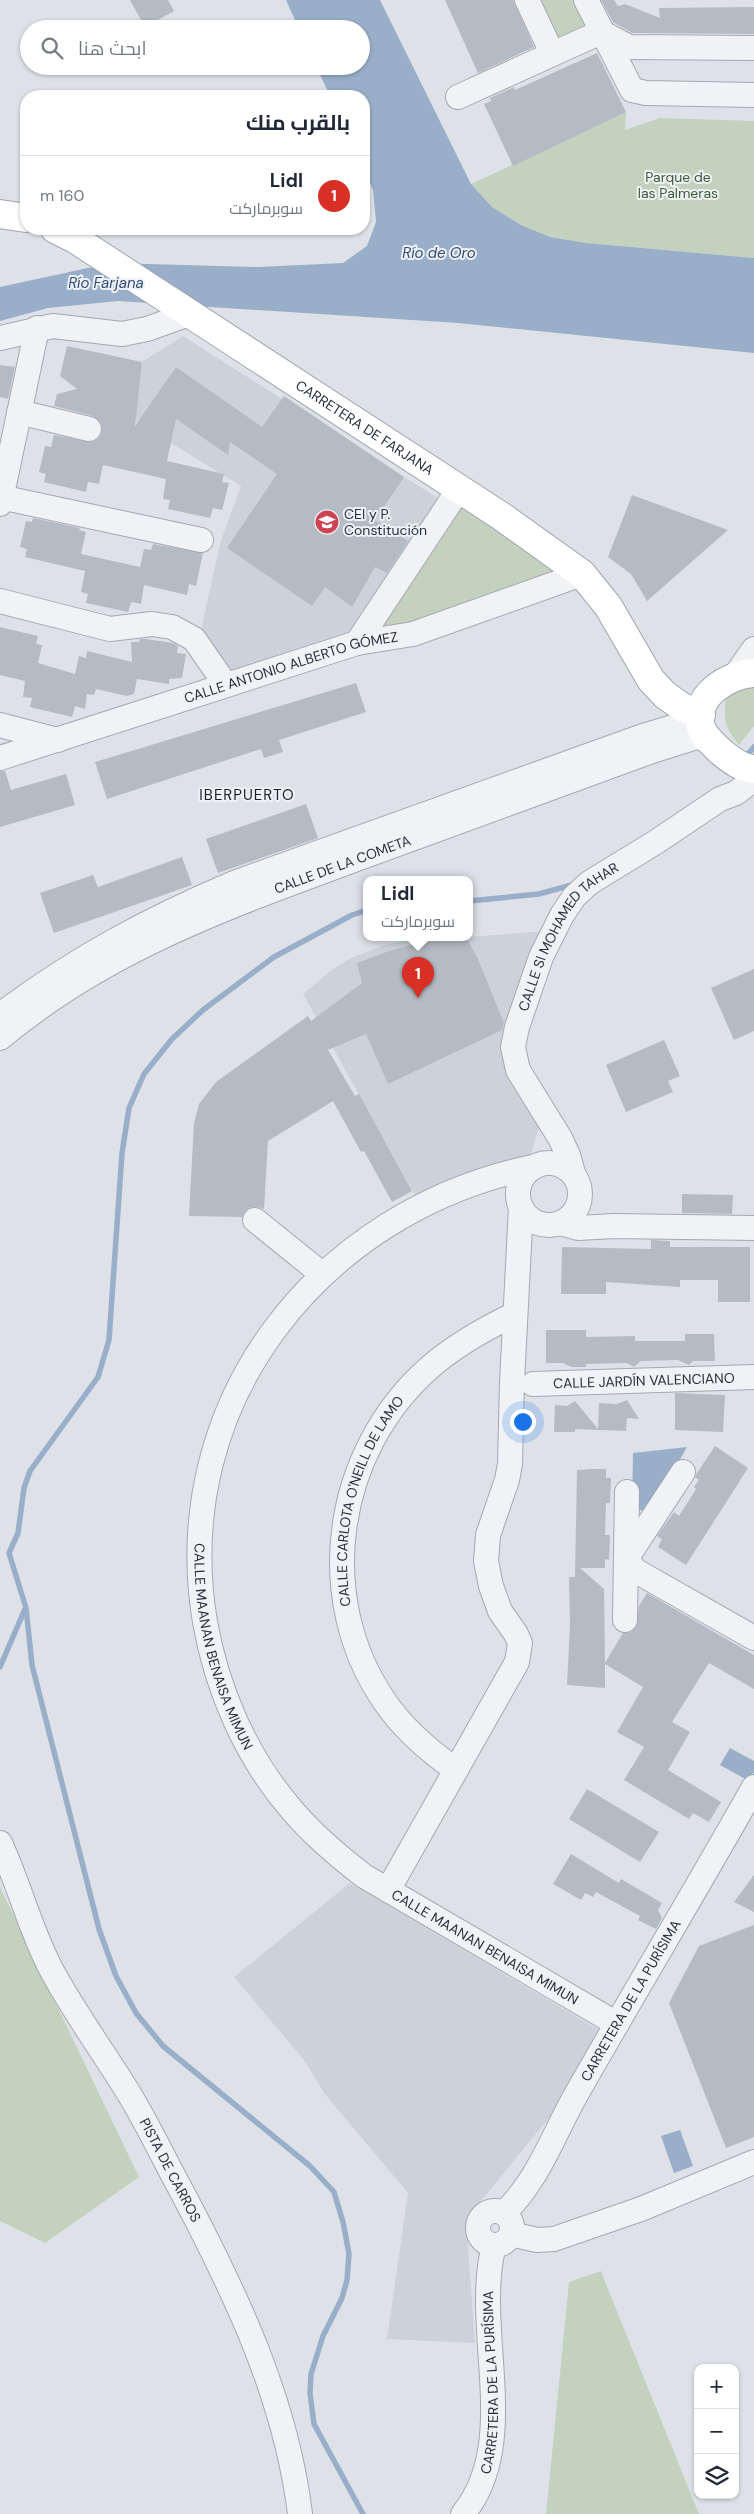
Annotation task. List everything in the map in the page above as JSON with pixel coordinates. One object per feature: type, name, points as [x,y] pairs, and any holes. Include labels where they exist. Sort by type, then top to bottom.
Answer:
[{"type":"main road","points":[[0,214],[20,217]]},
{"type":"main road","name":"CARRETERA DE FARJANA","points":[[65,235],[459,489],[540,543],[582,574],[608,606],[641,662],[673,682],[704,716]]},
{"type":"main road","points":[[744,674],[704,716],[729,759],[754,769]]},
{"type":"street","points":[[527,0],[552,53]]},
{"type":"street","points":[[586,0],[632,90],[638,93],[754,95]]},
{"type":"street","points":[[458,97],[601,32]]},
{"type":"street","points":[[601,32],[629,47],[754,48]]},
{"type":"street","points":[[0,338],[37,328],[69,326],[122,334],[147,329],[184,310]]},
{"type":"street","points":[[37,328],[0,499],[201,540]]},
{"type":"street","points":[[19,412],[89,429]]},
{"type":"street","points":[[357,644],[459,489]]},
{"type":"street","name":"CALLE ANTONIO ALBERTO GÓMEZ","points":[[0,758],[357,644],[413,634],[582,574]]},
{"type":"street","points":[[0,601],[110,629],[152,624],[172,627],[194,639],[226,685]]},
{"type":"street","points":[[744,674],[754,650]]},
{"type":"street","name":"CALLE DE LA COMETA","points":[[0,1015],[48,979],[88,954],[179,907],[234,883],[643,736],[704,716]]},
{"type":"street","name":"CALLE DE LA COMETA","points":[[0,1038],[58,994],[136,949],[241,901],[652,751],[693,738],[704,716]]},
{"type":"street","points":[[0,725],[58,740]]},
{"type":"street","points":[[720,799],[728,772],[729,759]]},
{"type":"street","name":"CALLE SI MOHAMED TAHAR","points":[[572,1173],[568,1155],[518,1070],[513,1048],[513,1039],[541,957],[562,914],[574,897],[589,883],[656,842],[720,799],[736,793],[754,778]]},
{"type":"street","name":"CALLE SI MOHAMED TAHAR","points":[[538,1165],[549,1150],[551,1137],[549,1122]]},
{"type":"street","points":[[388,1890],[517,1662],[519,1652],[520,1643],[500,1611],[491,1586],[486,1561],[488,1535],[507,1480],[510,1464],[519,1201],[522,1179],[538,1165],[554,1163],[564,1166],[572,1173],[580,1185],[581,1199],[577,1209],[570,1218],[560,1224],[549,1226],[538,1223],[528,1217],[519,1201]]},
{"type":"street","name":"CALLE MAANAN BENAISA MIMUN","points":[[538,1165],[508,1172],[460,1190],[394,1223],[322,1274],[296,1302],[246,1372],[223,1420],[200,1521],[200,1585],[209,1644],[227,1705],[275,1789],[292,1811],[334,1853],[364,1876],[617,2024]]},
{"type":"street","name":"CALLE MAANAN BENAISA MIMUN","points":[[460,1190],[489,1187],[519,1201]]},
{"type":"street","points":[[581,1199],[594,1216],[614,1226]]},
{"type":"street","points":[[255,1220],[322,1274]]},
{"type":"street","points":[[560,1224],[578,1228],[614,1226],[754,1228]]},
{"type":"street","name":"CALLE CARLOTA O'NEILL DE LAMO","points":[[456,1770],[429,1751],[385,1703],[368,1674],[355,1644],[346,1612],[342,1580],[342,1547],[346,1515],[354,1483],[370,1445],[383,1422],[409,1388],[448,1352],[485,1329],[515,1314]]},
{"type":"street","name":"CALLE JARDÍN VALENCIANO","points":[[533,1384],[754,1377]]},
{"type":"street","points":[[626,1559],[683,1472]]},
{"type":"street","points":[[625,1620],[627,1492]]},
{"type":"street","points":[[626,1559],[636,1571],[754,1638]]},
{"type":"street","name":"CARRETERA DE LA PURÍSIMA","points":[[463,2514],[480,2491],[488,2458],[492,2411],[488,2289],[503,2231],[576,2095],[754,1787]]},
{"type":"street","name":"PISTA DE CARROS","points":[[0,1843],[50,1967],[89,2034],[131,2097],[210,2244],[245,2318],[267,2374],[284,2431],[300,2514]]},
{"type":"street","points":[[503,2231],[537,2240],[554,2239],[641,2209],[754,2162]]},
{"type":"shaded area","name":"CEI y P. Constitución","points":[[183,336],[439,499],[353,636],[222,677],[200,635],[220,544],[241,486],[135,421],[142,362]]},
{"type":"shaded area","points":[[546,931],[511,1035],[520,1082],[539,1128],[529,1160],[417,1199],[303,994],[333,969],[351,958],[384,945],[402,941],[473,941],[473,937]]},
{"type":"shaded area","points":[[350,1883],[614,2039],[466,2219],[475,2343],[387,2339],[408,2193],[324,2093],[304,2060],[234,1977]]},
{"type":"green space","points":[[538,0],[577,0],[589,24],[556,38]]},
{"type":"green space","name":"Parque de las Palmeras","points":[[626,112],[625,130],[660,118],[754,121],[754,258],[586,243],[550,237],[521,225],[492,207],[471,184]]},
{"type":"green space","points":[[463,501],[578,577],[373,635]]},
{"type":"green space","points":[[754,685],[754,726],[739,745],[726,723],[726,698],[742,687]]},
{"type":"green space","points":[[0,1887],[139,2177],[45,2243],[0,2221]]},
{"type":"green space","points":[[601,2271],[699,2514],[546,2514],[569,2282]]},
{"type":"water","name":"Río de Oro","points":[[286,0],[380,0],[471,184],[492,207],[521,225],[550,237],[586,243],[754,258],[754,353],[458,323],[118,301],[48,308],[0,321],[0,287],[111,263],[258,267],[343,263],[367,246],[376,222],[373,190],[370,183],[370,90],[327,90],[320,75],[370,75],[370,20],[295,20]]},
{"type":"water","points":[[687,1447],[675,1468],[671,1467],[644,1511],[632,1508],[633,1453]]},
{"type":"water","points":[[730,1748],[754,1761],[754,1772],[749,1781],[720,1765]]},
{"type":"water","points":[[680,2130],[693,2166],[674,2173],[661,2136]]},
{"type":"building","points":[[130,0],[168,0],[174,11],[158,20],[141,20]]},
{"type":"building","points":[[445,0],[513,0],[534,47],[478,73]]},
{"type":"building","points":[[601,0],[614,0],[618,6],[625,4],[660,18],[659,8],[754,7],[754,34],[632,33],[613,22]]},
{"type":"building","points":[[597,53],[626,112],[513,166],[484,104],[491,101],[490,98],[514,87],[515,90]]},
{"type":"building","points":[[67,346],[142,362],[135,426],[176,367],[262,427],[284,396],[404,477],[375,520],[408,541],[387,573],[375,567],[352,607],[325,587],[312,606],[227,548],[277,474],[230,442],[228,455],[176,419],[167,461],[224,474],[222,482],[229,483],[222,510],[213,508],[210,518],[168,509],[170,500],[163,499],[166,479],[103,465],[99,484],[88,482],[86,492],[44,482],[46,474],[39,472],[45,446],[51,447],[54,435],[92,442],[99,438],[102,432],[102,425],[93,416],[54,406],[57,394],[77,389],[60,376]]},
{"type":"building","points":[[0,365],[15,367],[8,399],[0,397]]},
{"type":"building","points":[[632,495],[728,530],[647,601],[631,574],[608,557]]},
{"type":"building","points":[[33,518],[80,528],[79,530],[86,532],[81,554],[140,567],[144,549],[151,550],[153,544],[203,553],[196,586],[189,584],[187,595],[144,585],[141,604],[131,602],[128,612],[86,603],[88,594],[81,592],[85,571],[25,557],[27,549],[20,547],[26,521],[32,522]]},
{"type":"building","points":[[0,627],[38,636],[36,644],[42,645],[38,663],[75,674],[79,656],[86,658],[87,651],[132,662],[131,642],[139,642],[140,639],[146,639],[173,643],[178,646],[177,653],[186,654],[182,678],[169,679],[169,684],[137,679],[134,694],[127,696],[96,689],[94,695],[87,694],[85,709],[75,706],[72,717],[30,707],[32,698],[23,697],[25,681],[0,675]]},
{"type":"building","points":[[356,683],[366,712],[279,740],[283,752],[264,758],[261,749],[107,799],[95,762]]},
{"type":"building","points":[[0,771],[5,771],[11,790],[66,774],[75,805],[0,827]]},
{"type":"building","points":[[306,804],[318,838],[218,873],[206,839]]},
{"type":"building","points":[[182,857],[192,885],[54,933],[40,893],[93,875],[98,887]]},
{"type":"building","points":[[468,941],[477,957],[504,1023],[502,1030],[388,1084],[366,1034],[328,1050],[355,1096],[359,1094],[412,1191],[392,1202],[364,1151],[361,1152],[333,1101],[268,1141],[264,1209],[251,1207],[245,1211],[242,1217],[189,1216],[194,1123],[199,1104],[216,1082],[308,1016],[311,1021],[362,983],[357,963],[421,942]]},
{"type":"building","points":[[754,969],[754,1031],[734,1040],[711,988]]},
{"type":"building","points":[[664,1040],[680,1076],[668,1081],[673,1092],[626,1112],[606,1065]]},
{"type":"building","points":[[682,1194],[733,1195],[732,1214],[682,1213]]},
{"type":"building","points":[[651,1240],[670,1241],[670,1247],[750,1247],[750,1302],[718,1302],[718,1280],[680,1280],[680,1287],[606,1282],[606,1294],[561,1294],[562,1247],[651,1249]]},
{"type":"building","points":[[546,1330],[586,1330],[586,1337],[635,1336],[635,1341],[685,1341],[685,1334],[714,1334],[715,1361],[693,1361],[689,1365],[678,1360],[641,1361],[634,1367],[627,1363],[586,1364],[586,1367],[571,1367],[563,1363],[546,1363]]},
{"type":"building","points":[[675,1393],[725,1395],[723,1432],[675,1430]]},
{"type":"building","points":[[627,1400],[639,1419],[627,1418],[626,1431],[575,1429],[575,1432],[554,1432],[555,1405],[567,1406],[575,1401],[598,1429],[599,1403],[617,1404]]},
{"type":"building","points":[[715,1446],[748,1468],[686,1565],[658,1547],[662,1539],[657,1536],[674,1512],[679,1516],[696,1489],[694,1487],[699,1480],[695,1477],[697,1473]]},
{"type":"building","points":[[606,1469],[606,1478],[611,1478],[610,1503],[606,1503],[605,1535],[610,1535],[609,1560],[605,1559],[605,1568],[580,1568],[604,1589],[605,1663],[623,1633],[631,1632],[636,1627],[639,1606],[647,1593],[754,1655],[754,1689],[709,1663],[672,1722],[690,1732],[668,1770],[721,1802],[709,1822],[693,1813],[689,1819],[624,1780],[644,1747],[617,1732],[643,1687],[605,1664],[605,1688],[567,1685],[570,1625],[569,1577],[575,1577],[577,1470]]},
{"type":"building","points":[[587,1789],[659,1832],[640,1862],[569,1819]]},
{"type":"building","points":[[571,1854],[619,1883],[621,1879],[662,1903],[658,1910],[662,1918],[656,1929],[638,1920],[640,1916],[596,1892],[593,1897],[585,1893],[581,1900],[553,1884]]},
{"type":"building","points":[[754,1875],[754,1912],[734,1902]]},
{"type":"building","points":[[754,1925],[754,2137],[726,2148],[669,2003],[699,1946]]},
{"type":"waterway","points":[[747,755],[754,747]]},
{"type":"waterway","points":[[473,901],[539,894],[575,884]]},
{"type":"waterway","points":[[363,911],[352,915],[274,957],[203,1010],[172,1039],[144,1074],[129,1108],[122,1153],[109,1340],[98,1377],[30,1471],[24,1488],[18,1533],[9,1553],[26,1608],[32,1665],[99,1929],[116,1976],[136,2013],[163,2046],[310,2166],[334,2192],[343,2222],[349,2254],[347,2280],[342,2298],[323,2336],[311,2374],[310,2393],[314,2424],[363,2514]]},
{"type":"waterway","points":[[0,1667],[25,1609]]},
{"type":"place","name":"CEI y P. Constitución","points":[[327,522]]},
{"type":"place","name":"Lidl","points":[[418,998]]},
{"type":"district","name":"IBERPUERTO","points":[[247,795]]},
{"type":"water label","name":"Río Farjana","points":[[106,283]]}]
